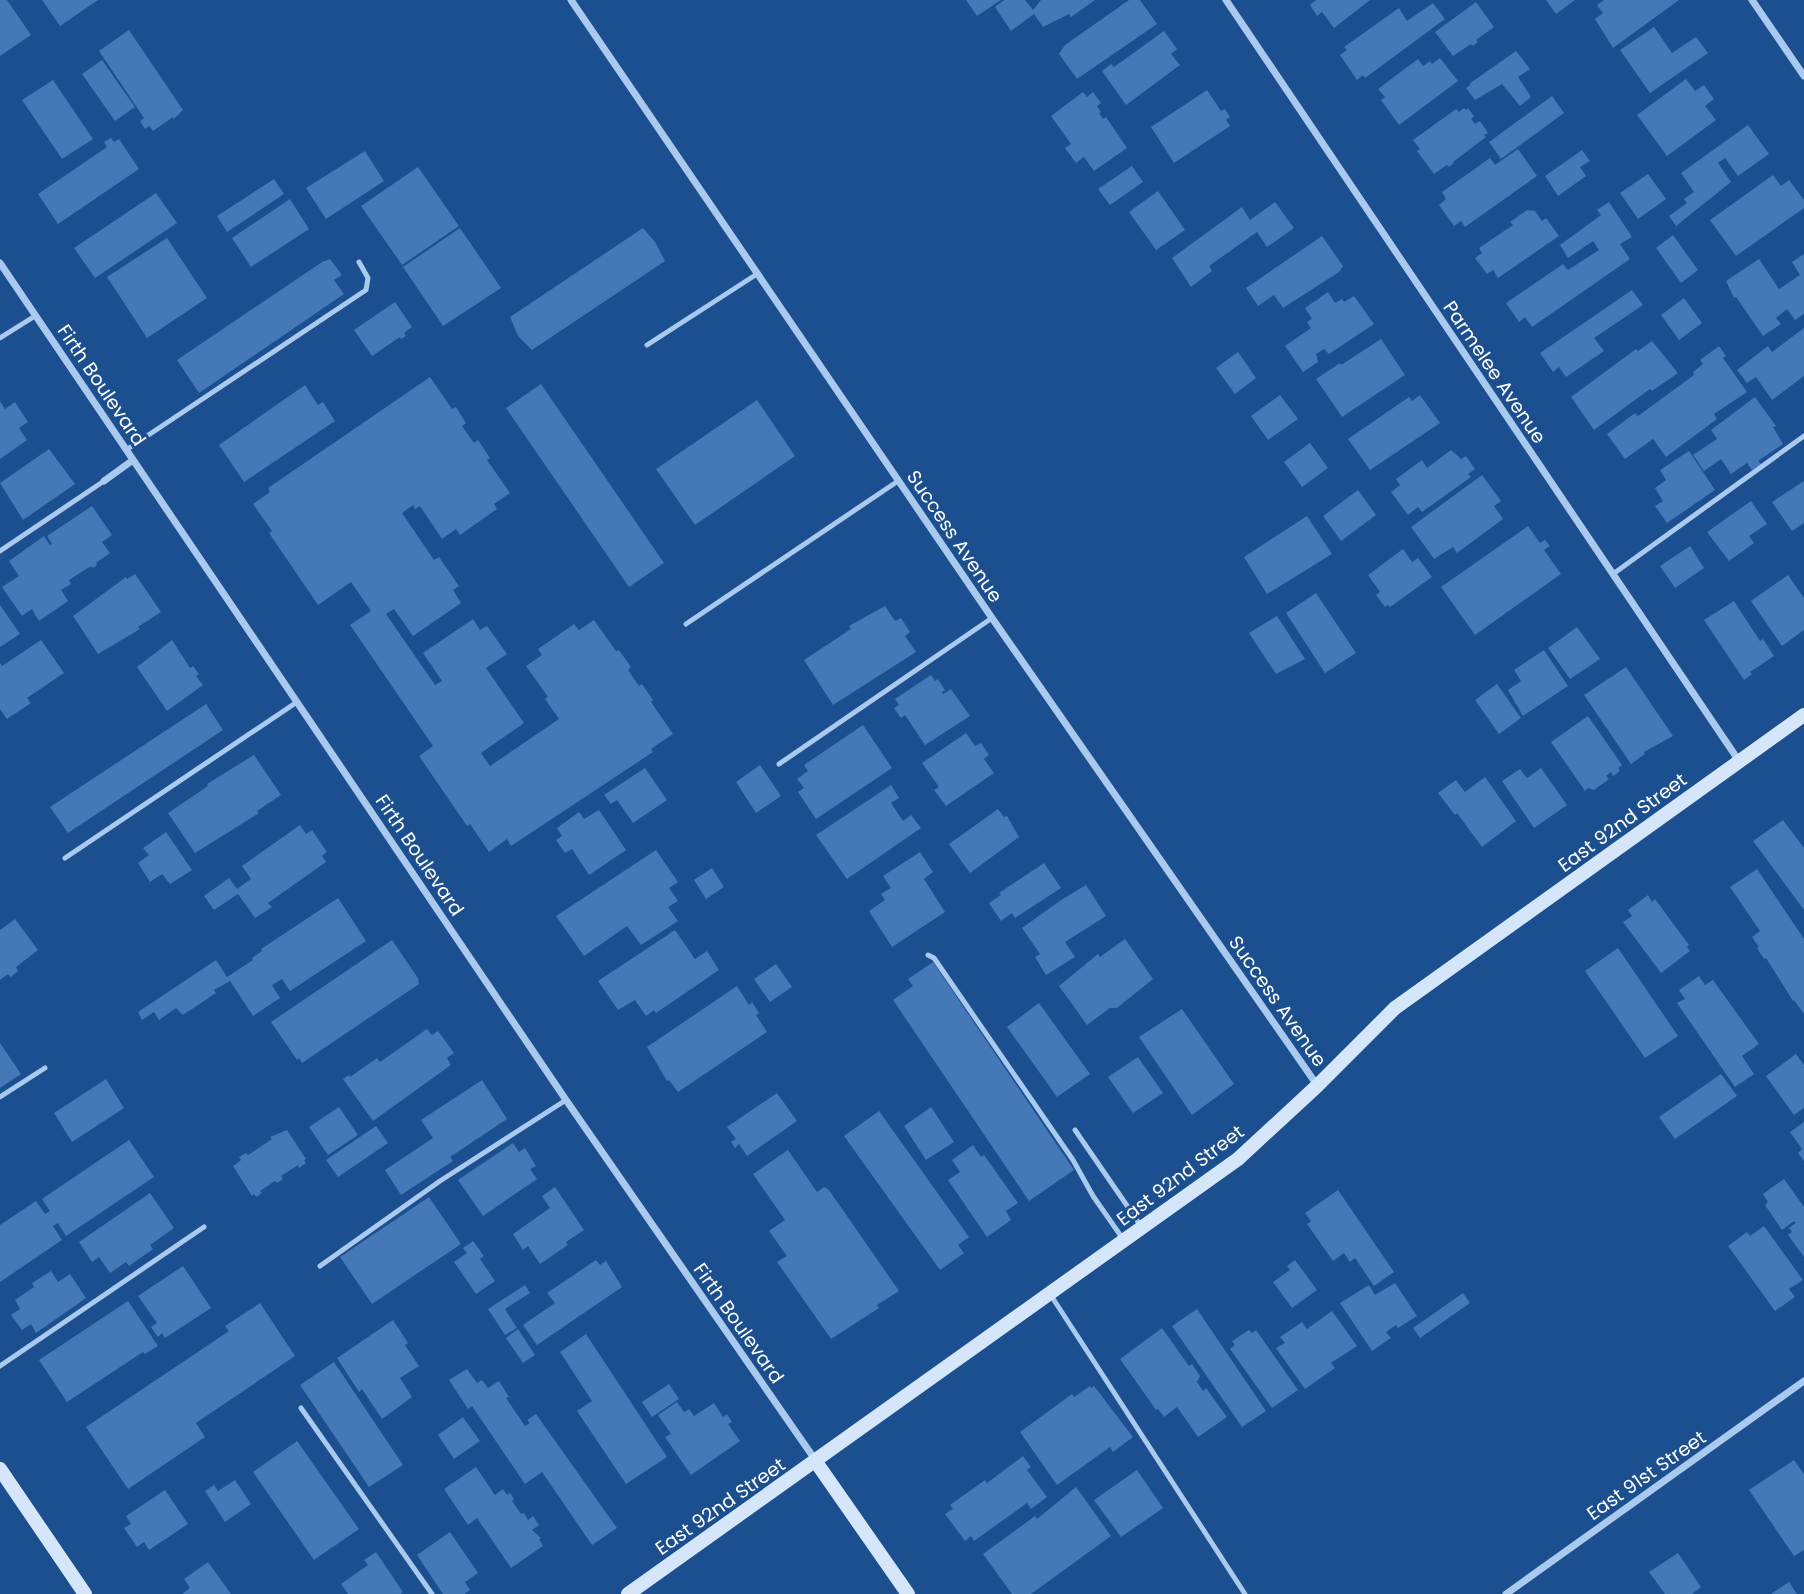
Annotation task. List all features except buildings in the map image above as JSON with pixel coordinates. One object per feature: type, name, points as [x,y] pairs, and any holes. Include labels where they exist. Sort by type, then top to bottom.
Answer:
[{"type":"street","name":"Success Avenue","points":[[570,0],[992,618],[1317,1086]]},
{"type":"street","name":"Parmelee Avenue","points":[[1226,0],[1739,761]]},
{"type":"street","points":[[1752,0],[1804,76]]},
{"type":"street","name":"Firth Boulevard","points":[[0,263],[566,1100],[816,1462]]},
{"type":"street","points":[[104,481],[133,460]]},
{"type":"street","name":"East 92nd Street","points":[[628,1594],[1238,1159],[1317,1086],[1395,1008],[1804,715]]},
{"type":"street","name":"East 91st Street","points":[[1506,1594],[1804,1381]]},
{"type":"street","points":[[816,1462],[908,1594]]},
{"type":"street","points":[[0,1469],[85,1594]]},
{"type":"lane","points":[[126,450],[366,289],[368,278],[359,262]]},
{"type":"lane","points":[[647,345],[757,274]]},
{"type":"lane","points":[[0,338],[35,316]]},
{"type":"lane","points":[[1613,574],[1804,436]]},
{"type":"lane","points":[[0,551],[104,481]]},
{"type":"lane","points":[[686,624],[898,481]]},
{"type":"lane","points":[[779,764],[992,618]]},
{"type":"lane","points":[[65,858],[297,702]]},
{"type":"lane","points":[[928,955],[934,958],[1073,1160],[1093,1196],[1124,1241]]},
{"type":"lane","points":[[0,1097],[45,1068]]},
{"type":"lane","points":[[320,1266],[440,1181],[566,1100]]},
{"type":"lane","points":[[1075,1130],[1142,1228]]},
{"type":"lane","points":[[0,1366],[204,1227]]},
{"type":"lane","points":[[1050,1294],[1245,1594]]},
{"type":"lane","points":[[301,1408],[432,1594]]}]
